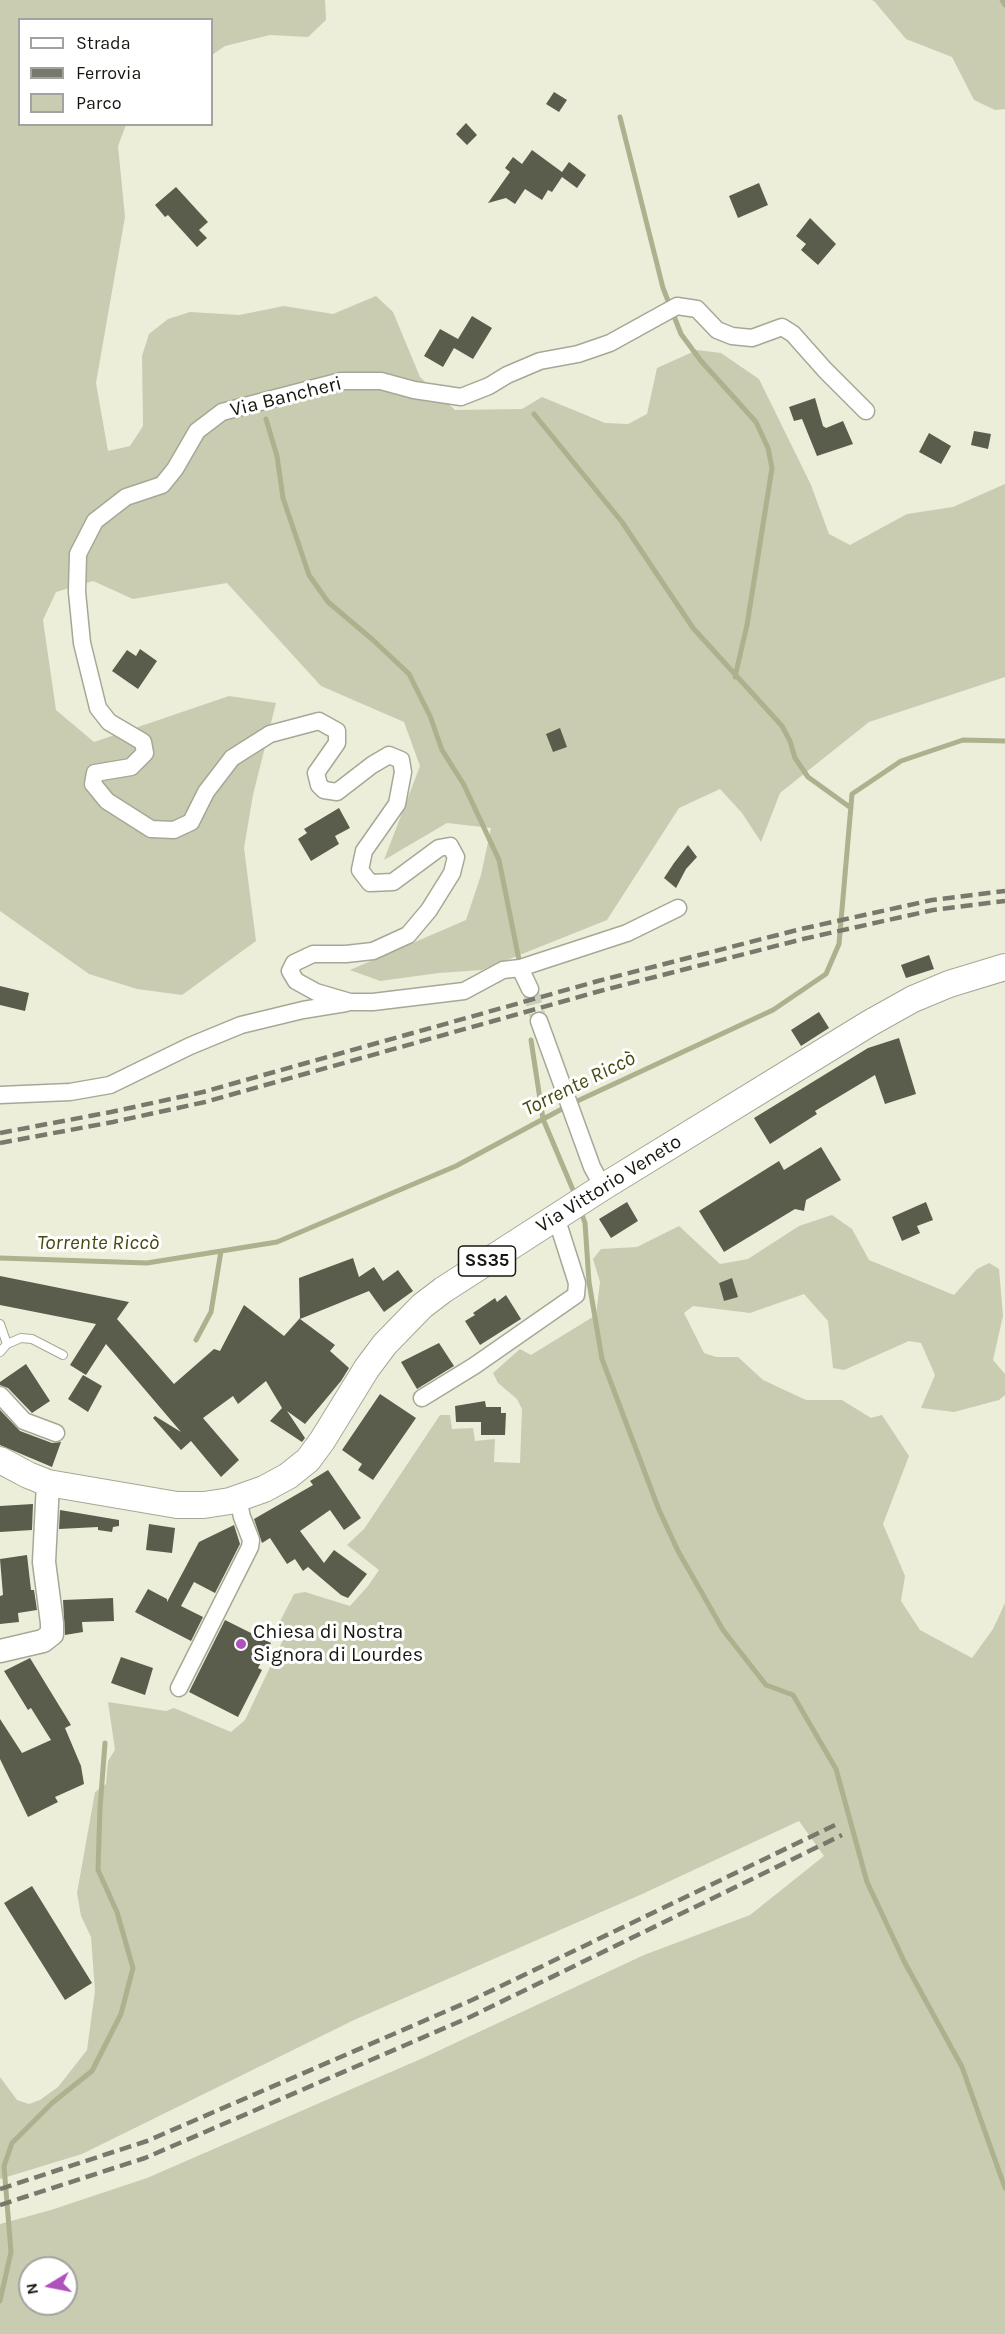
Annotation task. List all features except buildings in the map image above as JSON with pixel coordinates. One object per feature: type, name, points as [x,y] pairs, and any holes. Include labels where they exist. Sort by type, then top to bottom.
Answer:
[{"type":"main road","name":"Via Vittorio Veneto","points":[[0,1460],[48,1483],[177,1505],[204,1505],[238,1499],[264,1489],[288,1476],[308,1460],[384,1344],[422,1306],[556,1217],[597,1177],[913,999],[949,984],[1005,967]]},
{"type":"street","name":"Via Bancheri","points":[[678,908],[627,933],[520,968],[503,970],[464,991],[373,1002],[350,1002],[315,992],[296,981],[290,971],[294,963],[313,954],[372,951],[408,935],[429,909],[452,873],[456,857],[450,846],[439,848],[393,882],[370,883],[360,870],[364,851],[397,804],[403,772],[401,760],[389,755],[337,792],[324,790],[319,785],[316,773],[337,744],[337,731],[319,721],[270,734],[232,758],[206,792],[191,822],[174,830],[151,829],[107,801],[93,783],[95,773],[131,768],[145,753],[142,742],[109,722],[98,708],[82,643],[77,592],[78,554],[95,521],[126,497],[162,485],[175,469],[197,431],[222,412],[340,381],[381,381],[414,390],[461,397],[540,361],[578,354],[610,343],[677,306],[697,309],[717,330],[732,336],[752,338],[782,327],[793,334],[866,411]]},
{"type":"street","points":[[520,968],[530,989]]},
{"type":"street","points":[[0,1095],[70,1092],[110,1085],[190,1046],[241,1025],[303,1010],[350,1002]]},
{"type":"street","points":[[539,1021],[597,1177]]},
{"type":"street","points":[[422,1398],[474,1366],[576,1295],[577,1283],[556,1217]]},
{"type":"street","points":[[0,1395],[24,1421],[56,1433]]},
{"type":"street","points":[[0,1651],[43,1641],[51,1634],[52,1623],[44,1562],[48,1483]]},
{"type":"street","points":[[179,1688],[250,1547],[251,1540],[238,1499]]},
{"type":"lane","points":[[0,1324],[7,1344]]},
{"type":"lane","points":[[0,1352],[7,1344],[21,1338],[32,1339],[63,1355]]},
{"type":"green space","points":[[0,0],[325,0],[326,20],[308,37],[270,35],[225,46],[213,54],[213,18],[18,18],[18,126],[126,126],[118,146],[125,217],[96,383],[108,451],[130,446],[143,426],[142,356],[149,334],[168,319],[190,312],[239,315],[284,306],[333,314],[376,296],[393,312],[420,377],[455,410],[522,409],[542,397],[605,423],[628,424],[647,414],[657,368],[697,350],[721,353],[759,379],[811,485],[829,534],[850,545],[907,514],[953,507],[1005,484],[1005,677],[869,722],[780,793],[761,842],[742,813],[720,789],[679,808],[607,920],[482,970],[380,981],[350,970],[466,920],[481,875],[491,828],[447,823],[384,860],[420,766],[404,722],[321,686],[227,583],[133,599],[93,581],[56,592],[43,620],[56,710],[94,742],[229,696],[276,703],[253,795],[244,848],[256,941],[182,995],[137,989],[89,974],[0,911]]},
{"type":"green space","points":[[871,0],[1005,0],[1005,109],[995,110],[974,100],[952,57],[906,39]]},
{"type":"green space","points":[[832,1215],[852,1229],[869,1260],[954,1295],[977,1269],[989,1263],[999,1269],[1003,1316],[993,1360],[1005,1374],[1005,1395],[999,1400],[954,1412],[921,1408],[935,1375],[921,1343],[909,1341],[844,1370],[833,1368],[828,1321],[804,1294],[750,1313],[693,1306],[684,1313],[704,1353],[716,1357],[738,1357],[763,1380],[806,1400],[842,1400],[871,1418],[882,1415],[909,1456],[883,1524],[905,1576],[901,1601],[920,1630],[972,1658],[993,1629],[1005,1603],[1005,2334],[0,2334],[0,2224],[51,2210],[147,2178],[423,2058],[644,1955],[750,1915],[824,1856],[799,1821],[640,1895],[354,2020],[82,2154],[0,2179],[0,2077],[17,2100],[29,2104],[40,2100],[58,2087],[87,2050],[95,1991],[91,1937],[81,1916],[77,1893],[95,1792],[106,1784],[108,1761],[115,1750],[108,1702],[166,1711],[174,1708],[231,1732],[245,1720],[283,1640],[274,1633],[294,1594],[305,1592],[350,1606],[379,1570],[347,1545],[364,1529],[440,1415],[450,1415],[452,1429],[473,1428],[475,1441],[495,1439],[494,1462],[520,1463],[522,1409],[517,1399],[498,1383],[493,1373],[520,1349],[531,1355],[596,1315],[600,1282],[593,1259],[601,1249],[637,1247],[679,1226],[720,1264],[748,1259],[799,1226]]},
{"type":"waterway","points":[[1002,0],[1005,5]]},
{"type":"waterway","points":[[620,117],[663,288],[681,334],[701,361],[756,422],[768,448],[772,468],[747,625],[735,677]]},
{"type":"waterway","points":[[534,414],[622,522],[693,628],[782,726],[795,758],[808,777],[851,808]]},
{"type":"waterway","points":[[266,419],[277,456],[283,498],[309,575],[328,602],[409,674],[430,716],[442,750],[464,785],[499,860],[519,960]]},
{"type":"waterway","name":"Torrente Riccò","points":[[0,1258],[147,1263],[277,1242],[456,1166],[573,1103],[773,1010],[826,974],[839,944],[852,794],[901,761],[963,740],[1005,741]]},
{"type":"waterway","name":"Torrente Riccò","points":[[531,1040],[543,1119],[576,1197]]},
{"type":"waterway","points":[[580,1209],[585,1223],[589,1282],[602,1359],[659,1510],[678,1551],[723,1630],[766,1685],[793,1695],[836,1769],[867,1882],[905,1963],[962,2067],[1005,2188]]},
{"type":"waterway","points":[[196,1340],[211,1312],[221,1251]]},
{"type":"waterway","points":[[0,2301],[11,2252],[4,2166],[12,2143],[52,2103],[92,2071],[121,2014],[133,1968],[117,1912],[98,1870],[105,1743]]},
{"type":"tunnel","points":[[530,989],[539,1021]]},
{"type":"railway","points":[[0,1133],[203,1092],[598,981],[801,929],[932,900],[1005,891]]},
{"type":"railway","points":[[0,1143],[205,1102],[600,991],[803,939],[933,910],[1005,901]]},
{"type":"railway","points":[[0,2189],[147,2141],[472,2000],[835,1825]]},
{"type":"railway","points":[[0,2205],[145,2158],[470,2017],[842,1835]]},
{"type":"place","name":"Chiesa di Nostra Signora di Lourdes","points":[[241,1644]]}]
